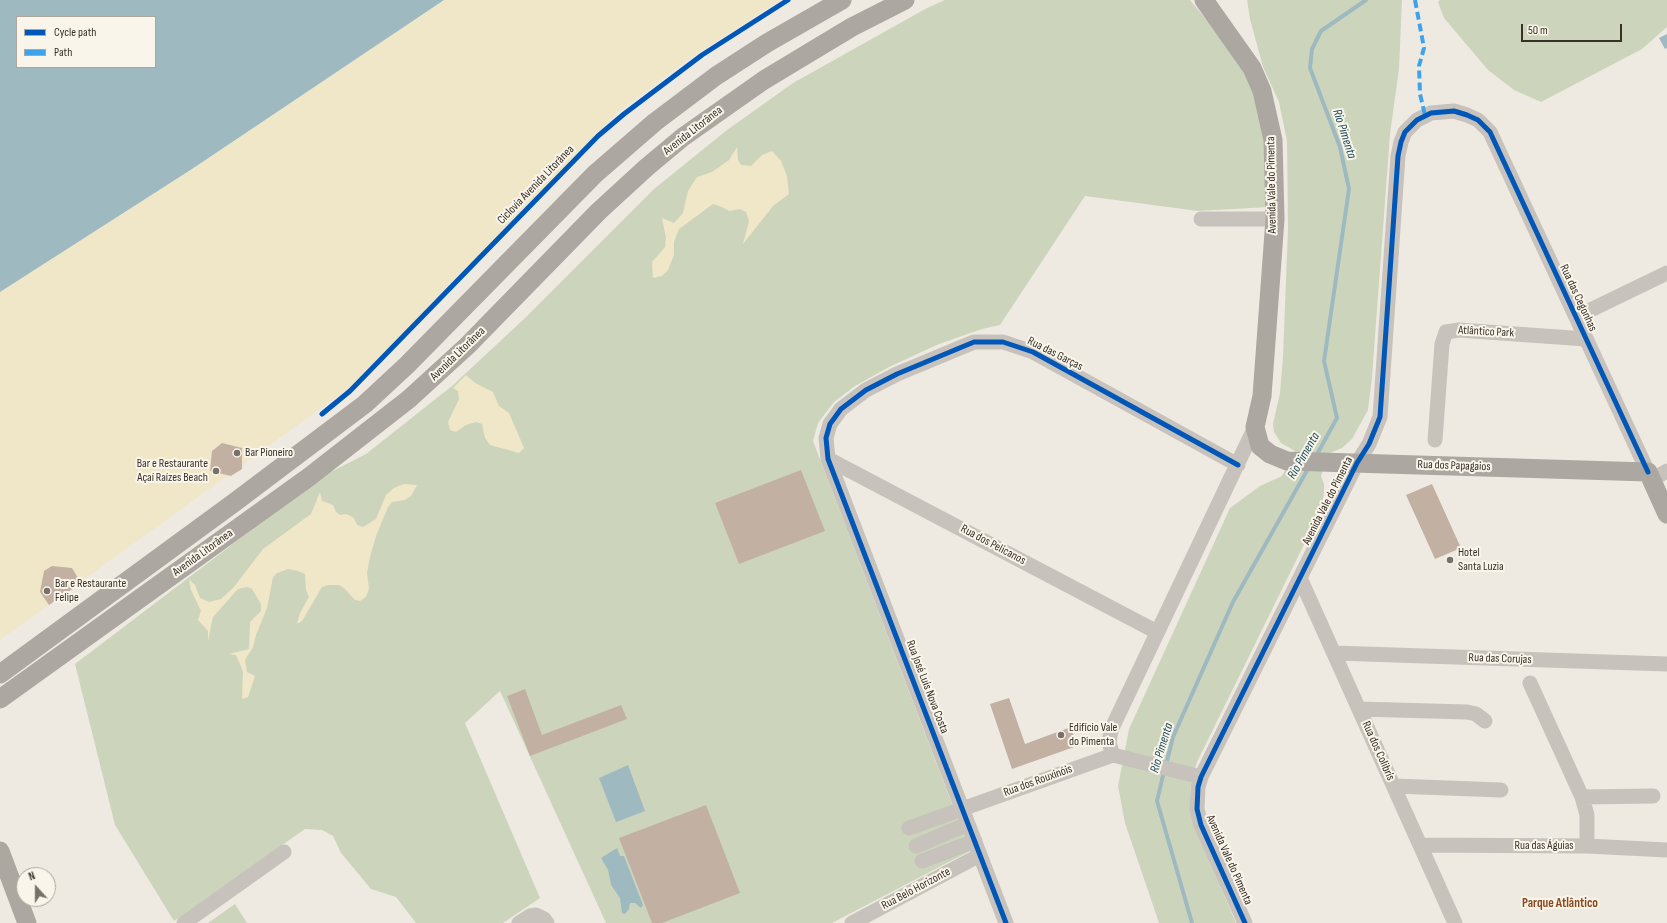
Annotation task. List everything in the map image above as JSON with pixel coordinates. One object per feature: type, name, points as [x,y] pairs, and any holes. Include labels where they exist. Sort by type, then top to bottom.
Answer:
[{"type":"main road","name":"Avenida Litorânea","points":[[0,674],[335,428],[365,404],[407,365],[595,174],[649,127],[716,76],[767,43],[842,0]]},
{"type":"main road","name":"Avenida Litorânea","points":[[0,698],[309,476],[385,419],[462,350],[599,212],[647,167],[683,137],[764,80],[852,27],[905,0]]},
{"type":"main road","name":"Avenida Vale do Pimenta","points":[[1204,0],[1252,68],[1262,91],[1273,140],[1275,219],[1262,396],[1255,427],[1258,442],[1263,449]]},
{"type":"main road","points":[[385,419],[376,417],[372,407],[399,381],[407,365]]},
{"type":"main road","points":[[309,476],[320,462],[345,442],[347,437],[345,431],[335,428]]},
{"type":"main road","name":"Rua dos Papagaios","points":[[1263,449],[1274,456],[1288,461],[1335,463],[1355,468],[1655,474]]},
{"type":"main road","name":"Rua das Cegonhas","points":[[1655,474],[1665,507]]},
{"type":"main road","points":[[0,851],[27,923]]},
{"type":"street","name":"Avenida Vale do Pimenta","points":[[1245,923],[1200,825],[1197,803],[1201,777],[1355,468],[1375,433],[1382,406],[1398,163],[1401,142],[1406,132],[1414,122],[1425,115],[1438,111],[1454,111],[1467,115],[1478,120],[1490,132]]},
{"type":"street","name":"Rua das Cegonhas","points":[[1490,132],[1586,339],[1655,474]]},
{"type":"street","points":[[1200,218],[1275,219]]},
{"type":"street","points":[[1576,317],[1667,273]]},
{"type":"street","name":"Atlântico Park","points":[[1435,440],[1442,344],[1446,332],[1459,330],[1586,339]]},
{"type":"street","name":"Rua das Garças","points":[[828,459],[826,438],[830,424],[841,409],[866,390],[944,353],[974,342],[990,340],[1003,342],[1034,352],[1238,464]]},
{"type":"street","points":[[1201,777],[1113,755],[1108,742],[1111,730],[1255,427]]},
{"type":"street","points":[[1238,464],[1250,455],[1263,449]]},
{"type":"street","name":"Rua dos Pelicanos","points":[[828,459],[1157,632]]},
{"type":"street","name":"Rua José Luís Nova Costa","points":[[828,459],[1006,923]]},
{"type":"street","name":"Rua dos Colibrís","points":[[1300,578],[1455,923]]},
{"type":"street","name":"Rua das Corujas","points":[[1334,653],[1667,664]]},
{"type":"street","points":[[1530,684],[1582,797],[1586,815],[1587,846]]},
{"type":"street","points":[[1359,709],[1467,712],[1476,714],[1485,721]]},
{"type":"street","name":"Rua dos Rouxinóis","points":[[909,828],[1113,755]]},
{"type":"street","points":[[1394,786],[1501,790]]},
{"type":"street","points":[[1582,797],[1653,796]]},
{"type":"street","points":[[916,846],[968,824]]},
{"type":"street","points":[[922,861],[975,841]]},
{"type":"street","name":"Rua das Águias","points":[[1420,845],[1587,846],[1667,850]]},
{"type":"street","points":[[184,923],[284,852]]},
{"type":"street","name":"Rua Belo Horizonte","points":[[852,923],[980,855]]},
{"type":"street","points":[[518,923],[530,916],[542,919]]},
{"type":"green space","points":[[945,0],[1190,0],[1228,46],[1242,68],[1257,102],[1264,123],[1269,207],[1198,211],[1085,196],[1000,325],[982,329],[939,344],[889,367],[855,386],[834,402],[818,423],[813,441],[970,851],[832,923],[606,923],[500,691],[465,723],[540,898],[503,923],[416,923],[396,897],[371,889],[341,853],[333,836],[322,830],[305,829],[174,921],[115,825],[75,664],[321,477],[366,454],[452,386],[525,318],[654,189],[727,130],[793,83],[927,8]]},
{"type":"green space","points":[[1247,0],[1402,0],[1399,69],[1390,134],[1372,377],[1368,410],[1352,439],[1342,448],[1330,453],[1321,476],[1324,484],[1324,493],[1321,510],[1197,762],[1190,788],[1190,806],[1197,832],[1236,923],[1159,923],[1125,823],[1118,786],[1129,729],[1230,508],[1260,486],[1282,476],[1295,451],[1281,443],[1274,432],[1273,424],[1280,393],[1283,357],[1288,228],[1287,141],[1279,102],[1263,67],[1250,19]]},
{"type":"green space","points":[[1440,0],[1667,0],[1667,27],[1642,49],[1541,102],[1514,90],[1488,70],[1444,18],[1438,2]]},
{"type":"green space","points":[[235,904],[247,923],[208,923]]},
{"type":"sand","points":[[444,0],[781,0],[689,59],[617,113],[349,388],[0,640],[0,292],[192,169]]},
{"type":"sand","points":[[737,147],[738,160],[741,165],[751,166],[762,155],[772,151],[781,161],[787,176],[789,194],[773,206],[743,244],[749,221],[746,212],[740,209],[729,211],[713,204],[679,229],[674,242],[674,255],[668,270],[662,276],[653,278],[652,262],[665,247],[666,238],[662,218],[674,223],[683,213],[688,191],[697,177],[712,172],[729,160]]},
{"type":"sand","points":[[466,375],[475,383],[493,392],[499,406],[509,413],[524,448],[519,453],[490,445],[485,438],[482,424],[476,422],[466,425],[456,432],[450,430],[448,422],[459,399],[458,391],[453,388]]},
{"type":"sand","points":[[404,484],[417,485],[411,496],[405,500],[392,502],[388,507],[376,536],[370,557],[367,573],[369,589],[366,597],[360,601],[355,600],[339,585],[328,585],[322,587],[302,621],[297,624],[300,613],[309,597],[306,590],[305,574],[288,569],[277,573],[273,577],[267,608],[256,635],[253,647],[245,660],[247,672],[255,676],[248,697],[242,699],[243,671],[236,655],[229,654],[249,649],[250,622],[261,611],[261,604],[252,589],[247,587],[238,589],[213,617],[208,641],[208,631],[198,620],[201,611],[191,590],[189,579],[195,585],[200,598],[209,602],[221,599],[234,587],[263,549],[311,514],[320,492],[322,501],[333,505],[336,512],[340,515],[347,514],[354,518],[357,525],[363,527],[376,519],[386,495],[394,488]]},
{"type":"water","points":[[0,0],[444,0],[192,169],[0,292]]},
{"type":"water","points":[[1667,34],[1667,48],[1665,49],[1659,38]]},
{"type":"water","points":[[628,765],[645,811],[616,822],[599,778]]},
{"type":"water","points":[[617,848],[620,856],[624,856],[643,905],[641,908],[635,903],[630,903],[629,909],[625,914],[622,913],[620,898],[611,885],[608,870],[601,858]]},
{"type":"building","points":[[222,443],[242,448],[242,469],[231,476],[210,471],[212,451]]},
{"type":"building","points":[[801,470],[825,531],[739,564],[715,503]]},
{"type":"building","points":[[1432,484],[1461,548],[1435,559],[1406,495]]},
{"type":"building","points":[[52,566],[72,568],[81,583],[49,605],[40,592],[44,571]]},
{"type":"building","points":[[525,689],[542,735],[621,705],[627,719],[530,756],[507,696]]},
{"type":"building","name":"Edifício Vale do Pimenta","points":[[1009,698],[1025,744],[1071,727],[1077,746],[1012,769],[990,704]]},
{"type":"building","points":[[706,805],[740,893],[662,923],[652,923],[619,838]]},
{"type":"waterway","name":"Rio Pimenta","points":[[1316,456],[1337,418],[1324,361],[1349,189],[1340,147],[1310,68],[1312,49],[1321,31],[1366,0]]},
{"type":"waterway","name":"Rio Pimenta","points":[[1166,765],[1173,737],[1233,602],[1309,467]]},
{"type":"waterway","name":"Rio Pimenta","points":[[1164,771],[1157,801],[1192,923]]},
{"type":"marked path","points":[[1415,0],[1424,48],[1419,66],[1420,94],[1425,115]]},
{"type":"cycle path","name":"Ciclovia Avenida Litorânea","points":[[322,414],[350,391],[598,136],[624,114],[702,55],[788,0]]},
{"type":"cycle path","points":[[1245,923],[1201,825],[1197,809],[1198,787],[1201,777],[1357,463],[1369,444],[1380,417],[1398,156],[1405,132],[1417,120],[1431,113],[1454,111],[1478,120],[1490,132],[1648,472]]},
{"type":"cycle path","points":[[1006,923],[828,459],[826,438],[830,424],[841,409],[866,390],[897,374],[974,342],[1003,342],[1033,352],[1238,465]]},
{"type":"place","name":"Bar Pioneiro","points":[[237,453]]},
{"type":"place","name":"Bar e Restaurante Açaí Raízes Beach","points":[[216,471]]},
{"type":"place","name":"Hotel Santa Luzia","points":[[1450,560]]},
{"type":"place","name":"Bar e Restaurante Felipe","points":[[47,591]]},
{"type":"place","name":"Edifício Vale do Pimenta","points":[[1061,735]]},
{"type":"district","name":"Parque Atlântico","points":[[1560,904]]}]
